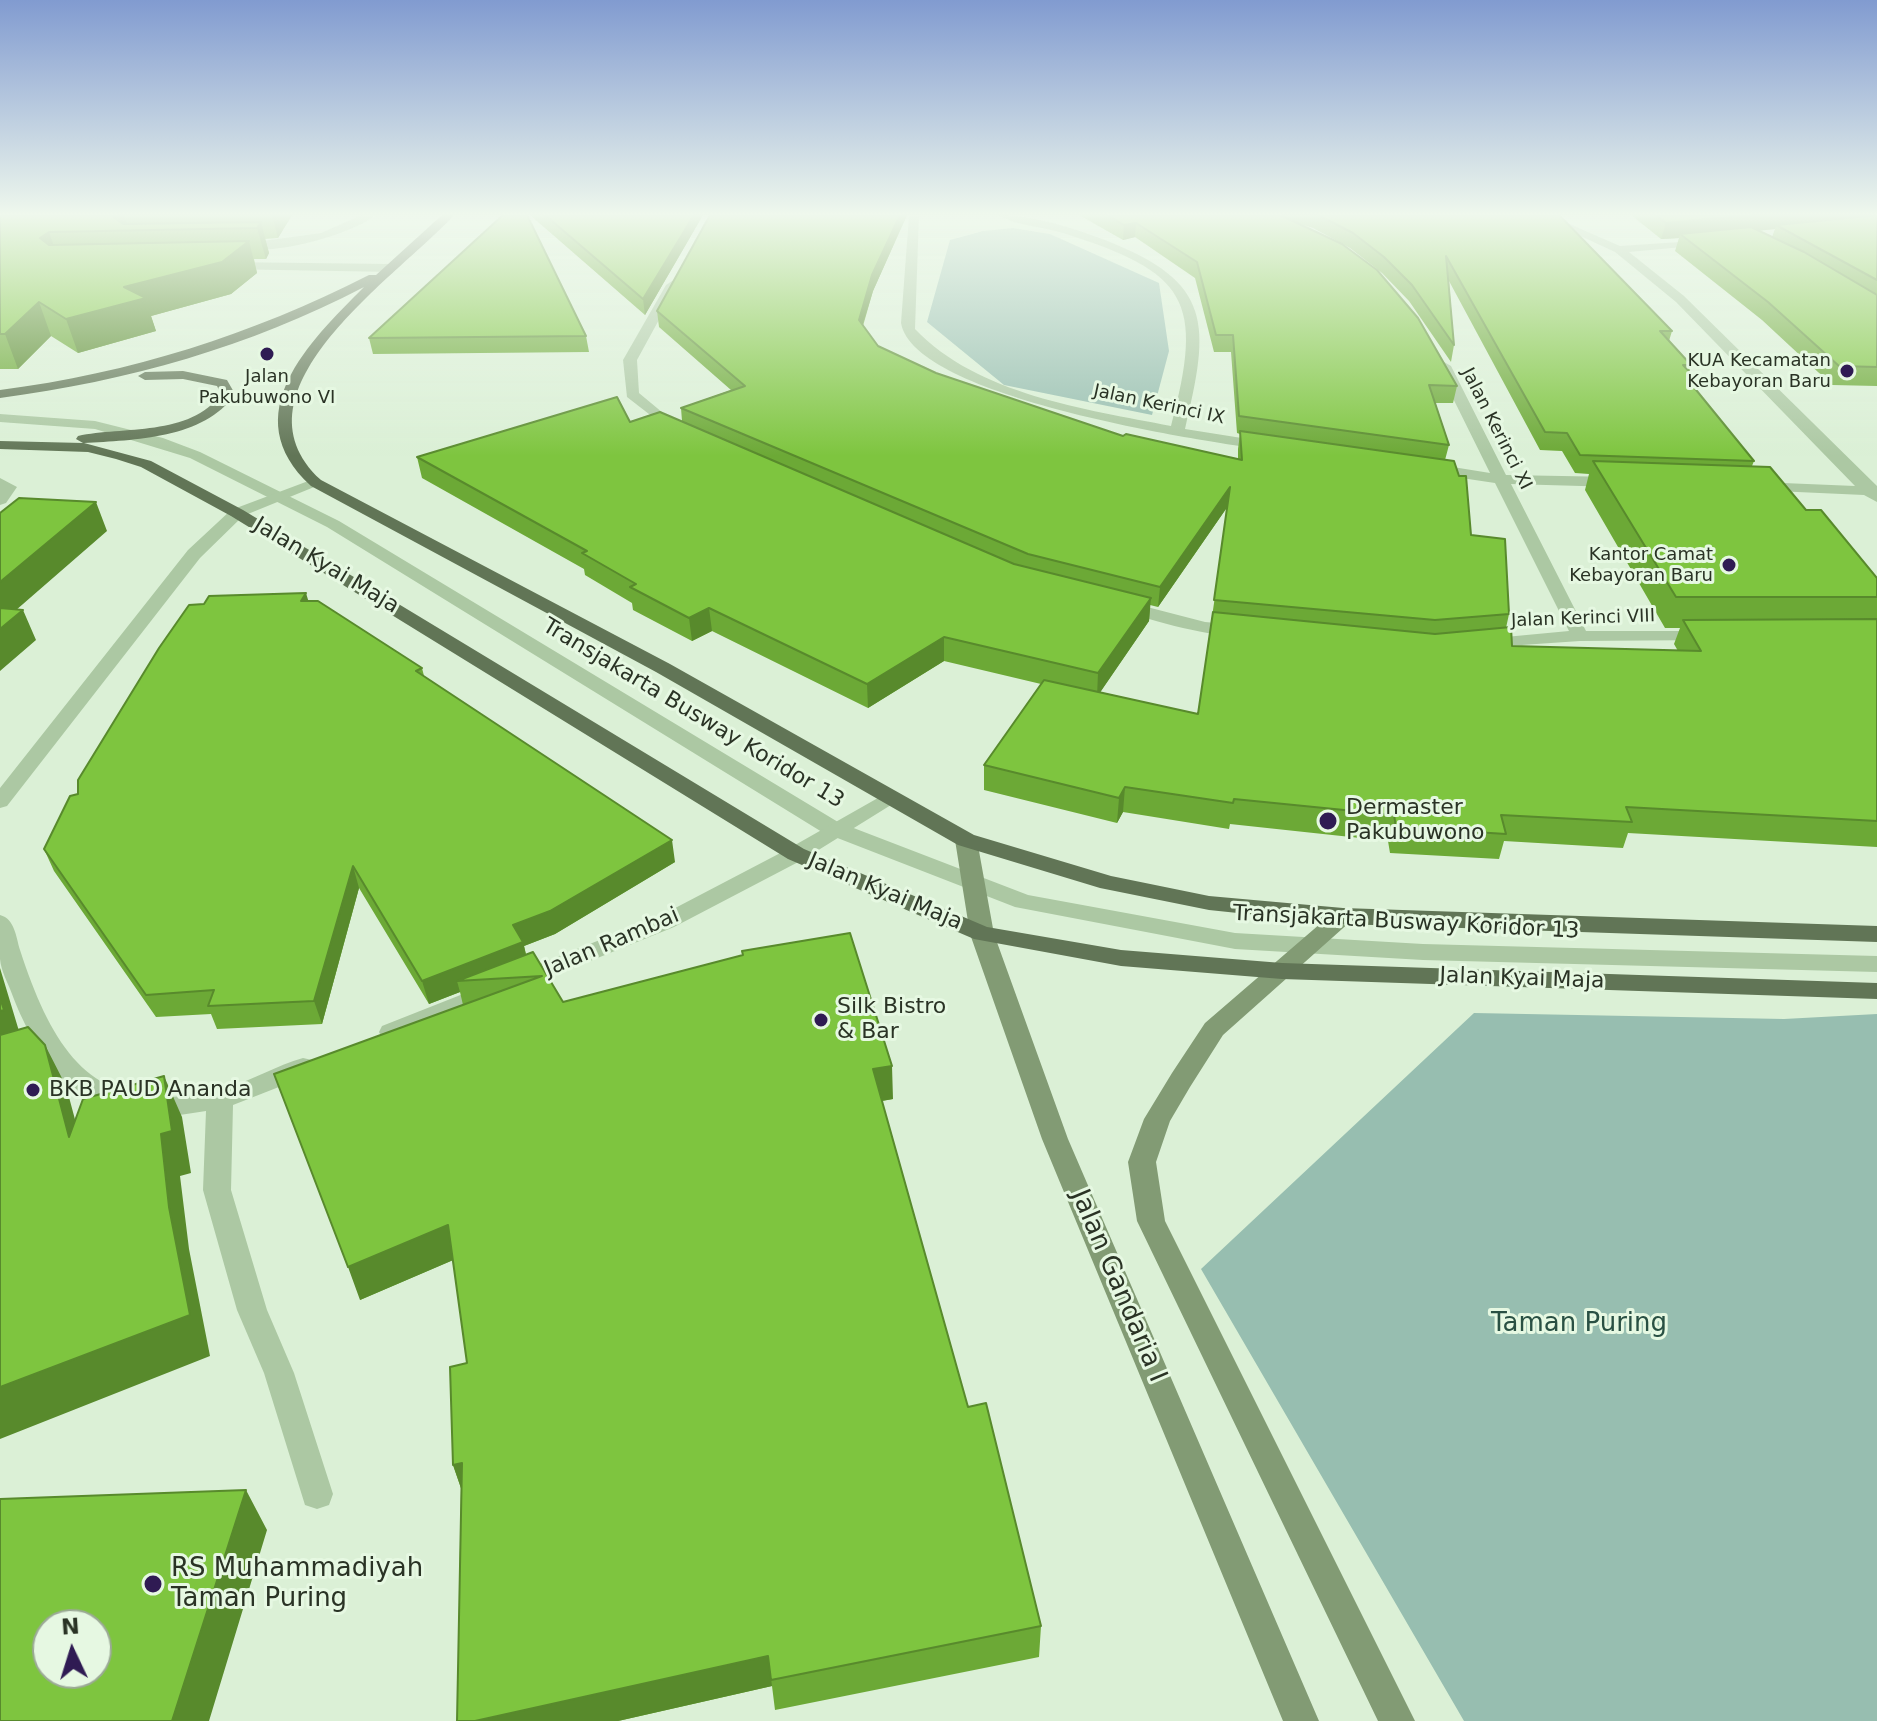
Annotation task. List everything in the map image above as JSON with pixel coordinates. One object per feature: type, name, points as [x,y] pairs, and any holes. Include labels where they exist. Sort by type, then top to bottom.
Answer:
[{"type":"main road","points":[[0,394],[84,381],[194,355],[267,331],[338,295]]},
{"type":"main road","points":[[367,295],[315,352],[287,400],[283,427],[288,447],[297,464],[316,483],[663,668],[966,840],[1108,883],[1209,903],[1343,916],[1679,930],[1877,934]]},
{"type":"main road","points":[[0,445],[94,439],[161,430],[208,414],[224,403],[228,394],[222,383],[183,375],[84,381]]},
{"type":"main road","name":"Jalan Kyai Maja","points":[[0,445],[88,448],[146,464],[237,513],[796,854],[982,934],[1121,958],[1282,971],[1877,991]]},
{"type":"main road","name":"Jalan Gandaria I","points":[[966,840],[982,934],[1055,1139],[1301,1721]]},
{"type":"main road","points":[[1343,916],[1214,1029],[1157,1119],[1142,1162],[1151,1221],[1397,1721]]},
{"type":"street","points":[[667,295],[630,360],[632,394],[672,429],[687,436]]},
{"type":"street","name":"Jalan Kerinci IX","points":[[909,295],[908,329],[923,346],[953,367],[1006,390],[1177,433],[1285,448]]},
{"type":"street","points":[[1177,433],[1194,351],[1189,312],[1181,295]]},
{"type":"street","points":[[1675,295],[1875,494]]},
{"type":"street","name":"Jalan Kerinci XI","points":[[1438,356],[1580,636]]},
{"type":"street","name":"Transjakarta Busway Koridor 13","points":[[0,418],[95,425],[158,441],[195,455],[333,524],[830,827],[1023,902],[1235,941],[1439,952],[1877,964]]},
{"type":"street","points":[[1409,466],[1501,479],[1633,482]]},
{"type":"street","points":[[0,483],[9,487],[0,500]]},
{"type":"street","points":[[0,802],[194,554],[237,513],[316,483]]},
{"type":"street","points":[[1744,487],[1875,494]]},
{"type":"street","points":[[1097,600],[1205,627],[1250,631]]},
{"type":"street","name":"Jalan Kerinci VIII","points":[[1460,646],[1580,636],[1721,635]]},
{"type":"street","name":"Jalan Rambai","points":[[367,1042],[666,922],[796,854],[892,796]]},
{"type":"street","points":[[0,923],[19,986],[55,1054],[89,1088],[116,1102],[156,1106],[220,1099],[323,1059]]},
{"type":"street","points":[[28,1062],[55,1054]]},
{"type":"street","points":[[220,1099],[217,1190],[252,1310],[289,1401],[317,1494]]},
{"type":"green space","points":[[934,295],[1161,295],[1169,351],[1152,415],[1004,385],[927,322]]},
{"type":"green space","name":"Taman Puring","points":[[1474,1013],[1784,1019],[1877,1014],[1877,1721],[1464,1721],[1201,1269]]},
{"type":"building","points":[[0,295],[141,295],[146,298],[66,319],[39,302],[5,334],[0,334]]},
{"type":"building","points":[[416,295],[566,295],[586,336],[369,338]]},
{"type":"building","points":[[666,295],[866,295],[859,320],[878,346],[936,373],[1123,436],[1126,434],[1242,460],[1240,431],[1454,461],[1459,476],[1466,476],[1471,535],[1505,539],[1509,614],[1435,620],[1214,600],[1230,487],[1160,587],[1028,554],[681,408],[745,386],[657,311]]},
{"type":"building","points":[[1206,295],[1399,295],[1418,318],[1457,386],[1429,385],[1449,445],[1239,416],[1233,335],[1216,335]]},
{"type":"building","points":[[1419,295],[1450,295],[1454,345]]},
{"type":"building","points":[[1468,295],[1637,295],[1672,331],[1660,331],[1691,365],[1683,365],[1697,380],[1688,380],[1754,461],[1580,455],[1567,433],[1545,432]]},
{"type":"building","points":[[1759,295],[1877,295],[1877,367],[1839,366]]},
{"type":"building","points":[[617,397],[630,422],[660,412],[1014,564],[1151,598],[1098,673],[944,637],[867,684],[709,608],[689,618],[630,587],[636,584],[582,553],[587,551],[417,457]]},
{"type":"building","points":[[1593,461],[1770,467],[1806,510],[1821,510],[1877,578],[1877,597],[1676,597]]},
{"type":"building","points":[[19,498],[96,502],[0,582],[0,513]]},
{"type":"building","points":[[306,593],[301,601],[318,601],[422,668],[416,671],[672,840],[550,911],[513,925],[523,942],[422,981],[353,866],[314,1001],[208,1006],[214,990],[146,995],[44,849],[70,796],[78,794],[78,780],[189,605],[204,604],[209,596]]},
{"type":"building","points":[[0,608],[23,610],[0,629]]},
{"type":"building","points":[[1213,612],[1435,634],[1511,627],[1512,646],[1701,651],[1683,620],[1877,619],[1877,821],[1626,807],[1632,822],[1501,815],[1506,834],[1396,827],[1394,815],[1234,799],[1233,803],[1125,787],[1119,798],[984,765],[1044,680],[1198,714]]},
{"type":"building","points":[[850,933],[892,1066],[873,1069],[968,1407],[986,1403],[1041,1626],[771,1680],[768,1656],[475,1721],[457,1721],[462,1463],[453,1465],[450,1367],[467,1363],[448,1225],[348,1267],[274,1074],[542,976],[457,981],[533,952],[563,1002],[743,955],[742,951]]},
{"type":"building","points":[[28,1027],[45,1045],[69,1137],[83,1099],[164,1076],[172,1131],[161,1134],[169,1207],[190,1315],[0,1387],[0,1035]]},
{"type":"building","name":"RS Muhammadiyah Taman Puring","points":[[246,1490],[172,1721],[0,1721],[0,1499]]},
{"type":"place","name":"Jalan Pakubuwono VI","points":[[267,354]]},
{"type":"place","name":"KUA Kecamatan Kebayoran Baru","points":[[1847,371]]},
{"type":"place","name":"Kantor Camat Kebayoran Baru","points":[[1729,565]]},
{"type":"place","name":"Dermaster Pakubuwono","points":[[1328,821]]},
{"type":"place","name":"Silk Bistro & Bar","points":[[821,1020]]},
{"type":"place","name":"BKB PAUD Ananda","points":[[33,1090]]},
{"type":"place","name":"RS Muhammadiyah Taman Puring","points":[[153,1584]]}]
